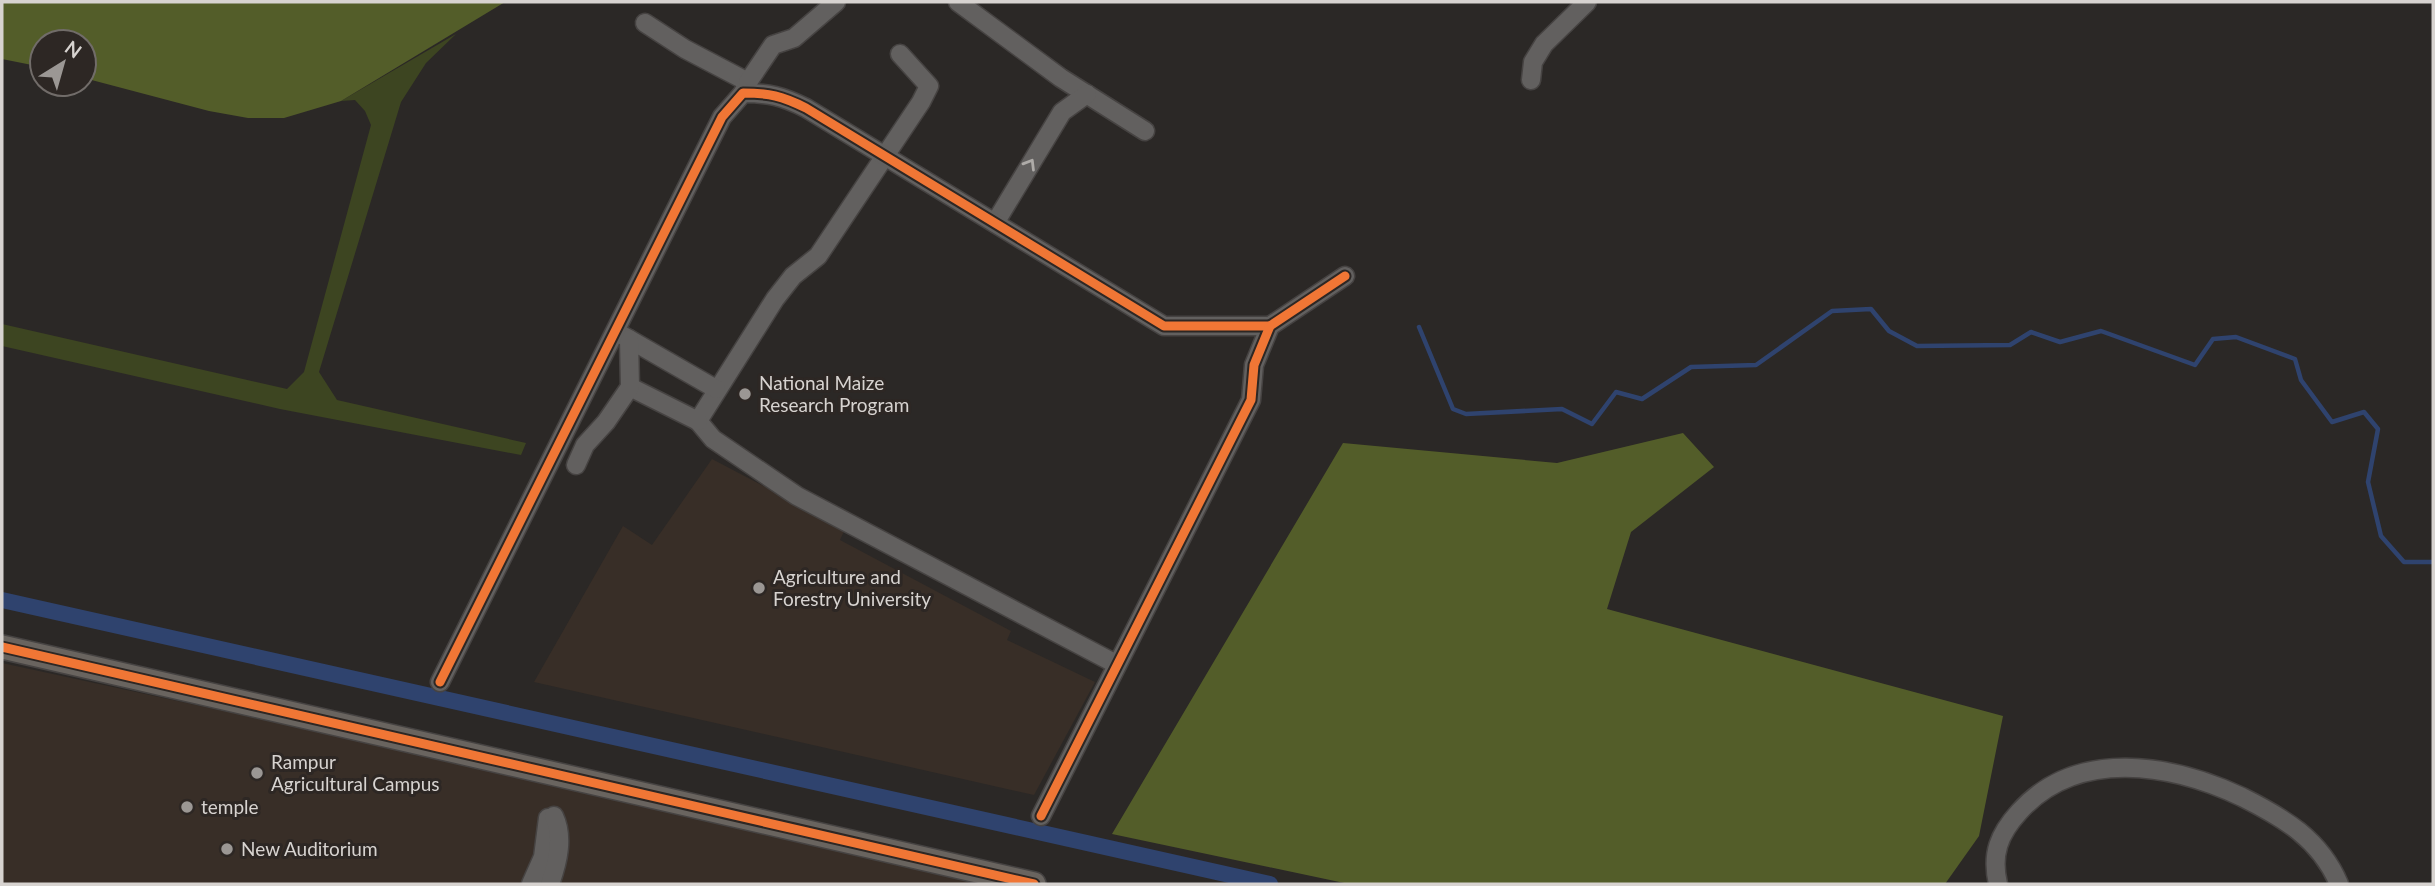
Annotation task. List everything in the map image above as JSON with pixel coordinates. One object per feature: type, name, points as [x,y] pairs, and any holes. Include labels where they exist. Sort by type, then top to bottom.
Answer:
[{"type":"main road","points":[[2,647],[1034,884]]},
{"type":"street","points":[[440,682],[622,335],[722,117],[773,45],[794,38],[836,2]]},
{"type":"street","points":[[958,2],[1061,78],[1145,131]]},
{"type":"street","points":[[1531,80],[1533,62],[1544,44],[1587,2]]},
{"type":"street","points":[[645,23],[745,87],[783,97],[885,156],[1164,326],[1270,326],[1346,276]]},
{"type":"street","points":[[698,421],[775,299],[793,276],[818,256],[921,102],[929,86],[900,54]]},
{"type":"street","points":[[995,223],[1062,112],[1087,94]]},
{"type":"street","points":[[1041,816],[1251,400],[1254,365],[1270,326]]},
{"type":"street","points":[[576,465],[586,445],[630,387],[622,335]]},
{"type":"street","points":[[622,335],[716,389]]},
{"type":"street","points":[[630,387],[698,421],[713,439],[797,496],[1116,664]]},
{"type":"street","points":[[1998,884],[1995,850],[2003,830],[2034,796],[2051,784],[2072,776],[2103,769],[2134,767],[2206,781],[2275,813],[2318,847],[2339,884]]},
{"type":"street","points":[[531,884],[542,857],[551,817],[560,829],[558,856],[550,884]]},
{"type":"shaded area","name":"Agriculture and Forestry University","points":[[712,459],[845,529],[840,540],[1011,631],[1007,640],[1095,682],[1034,795],[534,682],[623,526],[652,545]]},
{"type":"shaded area","name":"Rampur Agricultural Campus","points":[[2,663],[1021,884],[2,884]]},
{"type":"green space","points":[[2,2],[505,2],[341,101],[284,118],[248,118],[209,111],[98,82],[98,28],[28,28],[28,64],[2,59]]},
{"type":"green space","points":[[456,34],[426,63],[401,102],[319,372],[337,400],[526,443],[521,455],[280,409],[2,346],[2,324],[287,389],[304,372],[371,125],[365,111],[355,100],[341,101]]},
{"type":"green space","points":[[1683,433],[1714,467],[1631,532],[1607,609],[2003,716],[1979,836],[1945,884],[1349,884],[1112,834],[1343,443],[1557,463]]},
{"type":"waterway","points":[[1419,327],[1453,409],[1466,414],[1562,409],[1592,424],[1616,392],[1642,399],[1691,367],[1756,365],[1832,311],[1871,309],[1889,331],[1917,346],[2010,345],[2031,332],[2060,342],[2101,331],[2195,365],[2213,339],[2236,337],[2295,359],[2301,380],[2332,422],[2364,412],[2378,429],[2368,482],[2381,536],[2404,562],[2433,562]]},
{"type":"waterway","points":[[2,600],[1270,884]]},
{"type":"cycle path","points":[[440,682],[722,117],[743,93],[775,96],[806,108],[1164,326],[1270,326]]},
{"type":"cycle path","points":[[1041,816],[1251,400],[1254,365],[1270,326],[1345,276]]},
{"type":"cycle path","points":[[2,647],[1034,884]]},
{"type":"place","name":"National Maize Research Program","points":[[745,394]]},
{"type":"place","name":"Agriculture and Forestry University","points":[[759,588]]},
{"type":"place","name":"Rampur Agricultural Campus","points":[[257,773]]},
{"type":"place","name":"temple","points":[[187,807]]},
{"type":"place","name":"New Auditorium","points":[[227,849]]}]
